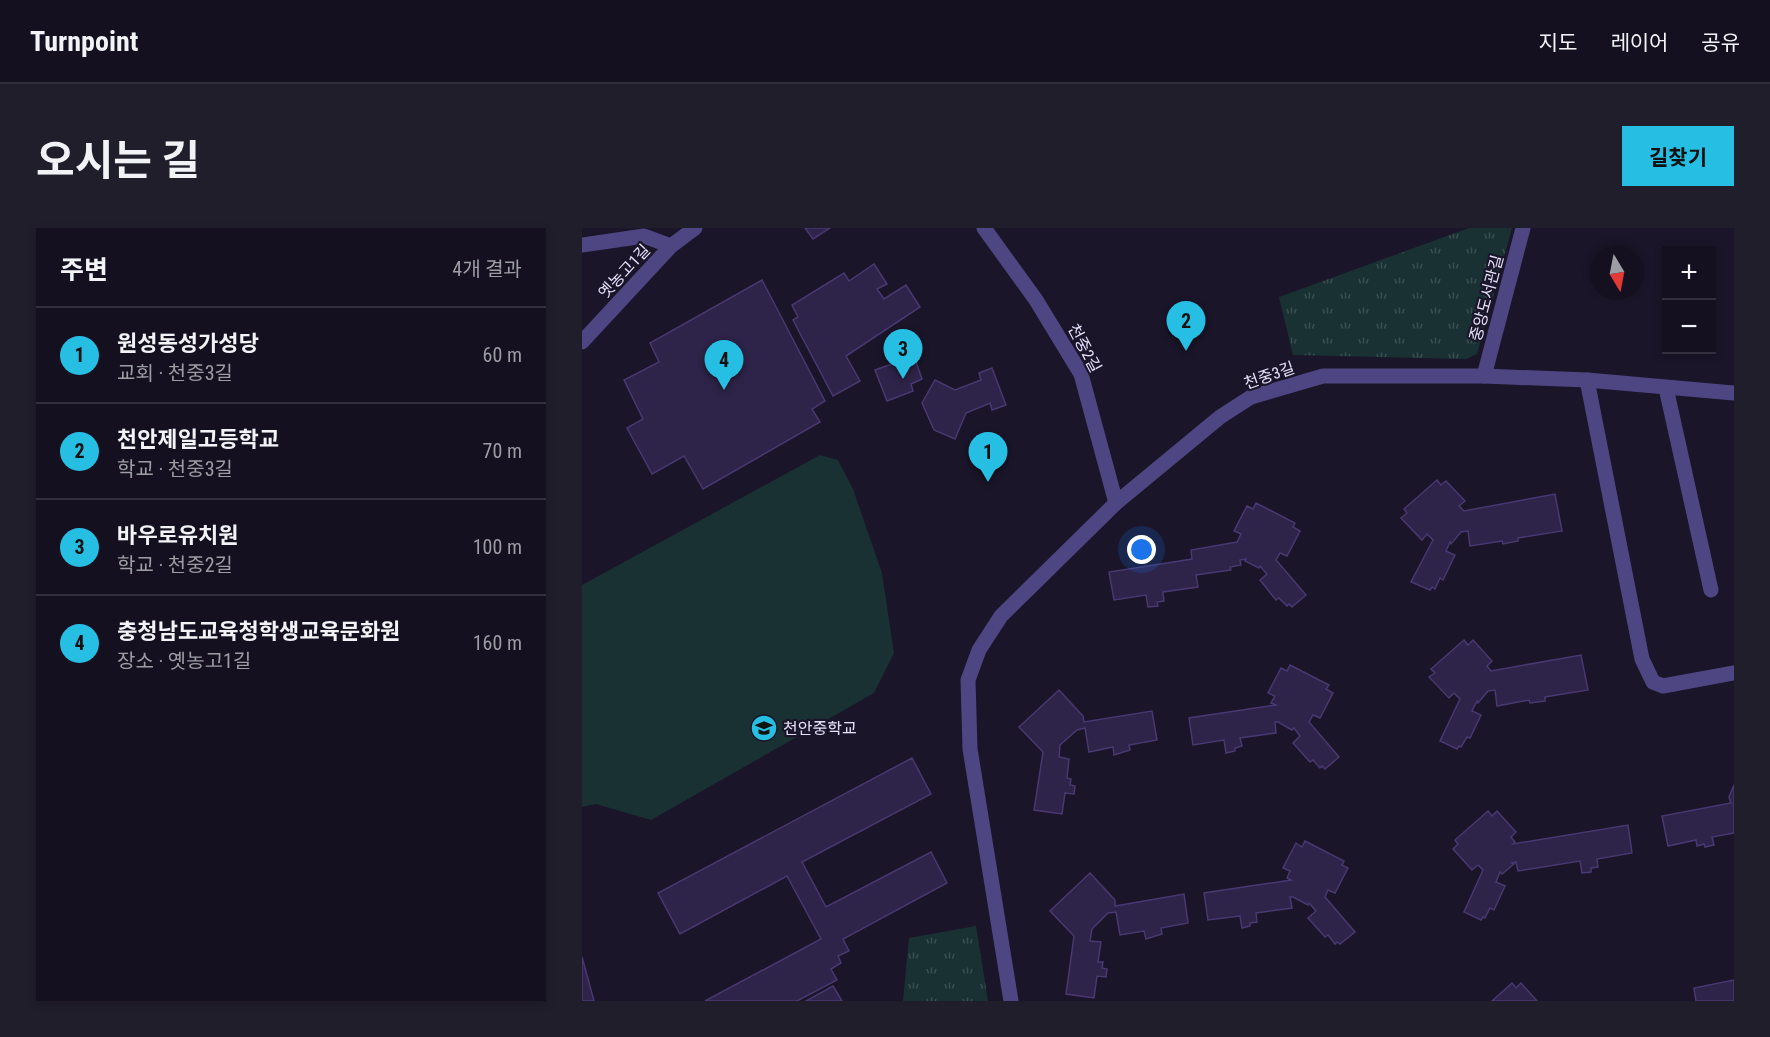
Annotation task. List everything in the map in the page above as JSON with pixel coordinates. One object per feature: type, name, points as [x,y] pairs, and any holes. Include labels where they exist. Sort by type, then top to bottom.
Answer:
[{"type":"street","name":"옛농고1길","points":[[582,342],[671,246],[695,228]]},
{"type":"street","name":"천중2길","points":[[984,228],[1036,300],[1081,374],[1116,504]]},
{"type":"street","name":"중앙도서관길","points":[[1484,376],[1523,228]]},
{"type":"street","points":[[582,245],[644,236],[671,246]]},
{"type":"street","name":"천중3길","points":[[1011,1001],[970,749],[968,680],[979,650],[1001,616],[1116,504],[1220,417],[1251,397],[1323,376],[1484,376],[1587,380],[1734,393]]},
{"type":"street","points":[[1587,380],[1642,659],[1653,682],[1663,686],[1734,674]]},
{"type":"street","points":[[1666,388],[1712,590]]},
{"type":"green space","points":[[1469,228],[1512,228],[1477,354],[1466,359],[1293,355],[1279,297]]},
{"type":"green space","points":[[820,455],[838,460],[853,489],[882,573],[894,653],[874,693],[651,820],[596,804],[582,807],[582,585]]},
{"type":"green space","points":[[976,926],[988,1001],[903,1001],[909,938]]},
{"type":"building","points":[[805,228],[830,228],[813,239]]},
{"type":"building","points":[[874,264],[887,284],[877,289],[884,299],[906,285],[920,307],[846,356],[860,381],[833,396],[793,320],[798,317],[792,305],[844,273],[849,281]]},
{"type":"building","points":[[762,280],[825,401],[812,409],[820,422],[703,489],[684,456],[652,474],[627,428],[643,419],[624,380],[659,362],[650,343]]},
{"type":"building","points":[[914,356],[922,379],[911,384],[913,391],[887,401],[875,370]]},
{"type":"building","points":[[992,368],[1006,405],[992,410],[990,403],[966,413],[955,439],[934,430],[922,403],[935,380],[955,390],[981,380],[979,373]]},
{"type":"building","points":[[1437,480],[1441,485],[1446,481],[1465,501],[1459,506],[1464,511],[1555,494],[1562,531],[1518,538],[1518,541],[1503,544],[1502,541],[1470,546],[1468,531],[1461,532],[1451,544],[1450,542],[1446,551],[1455,555],[1443,580],[1440,578],[1435,589],[1432,587],[1430,590],[1411,582],[1433,540],[1427,534],[1422,540],[1401,518],[1407,513],[1404,509]]},
{"type":"building","points":[[1256,503],[1295,523],[1293,527],[1300,531],[1287,556],[1280,553],[1276,560],[1306,595],[1292,607],[1289,604],[1287,606],[1279,598],[1276,600],[1260,580],[1267,574],[1260,566],[1259,568],[1245,561],[1246,559],[1240,560],[1241,565],[1230,567],[1231,570],[1196,575],[1198,587],[1163,592],[1164,601],[1157,602],[1158,606],[1148,607],[1146,595],[1114,600],[1109,572],[1192,559],[1191,550],[1237,542],[1241,534],[1234,531],[1247,506],[1253,509]]},
{"type":"building","points":[[1464,640],[1468,645],[1473,640],[1492,661],[1487,666],[1491,671],[1581,655],[1588,690],[1545,697],[1545,701],[1530,703],[1529,700],[1497,706],[1495,690],[1488,691],[1478,703],[1477,701],[1472,711],[1481,715],[1470,738],[1467,737],[1457,749],[1440,741],[1460,699],[1454,693],[1449,698],[1429,677],[1435,673],[1431,669]]},
{"type":"building","points":[[1290,665],[1329,685],[1326,689],[1333,693],[1320,718],[1313,715],[1309,722],[1339,757],[1325,769],[1322,766],[1320,768],[1313,760],[1310,762],[1293,743],[1300,736],[1294,728],[1292,730],[1278,722],[1275,722],[1276,733],[1240,738],[1242,746],[1235,748],[1235,751],[1226,753],[1224,740],[1193,745],[1189,718],[1276,705],[1271,703],[1275,696],[1268,693],[1281,668],[1287,671]]},
{"type":"building","points":[[1059,690],[1083,716],[1084,722],[1152,711],[1157,740],[1129,745],[1130,750],[1114,755],[1113,747],[1089,752],[1085,728],[1077,730],[1060,745],[1059,757],[1069,759],[1067,778],[1071,779],[1070,785],[1075,786],[1074,794],[1065,793],[1062,814],[1034,810],[1043,752],[1019,727]]},
{"type":"building","points":[[912,758],[931,794],[802,862],[826,907],[931,852],[947,883],[843,939],[849,951],[838,956],[841,963],[831,969],[837,980],[797,1001],[705,1001],[821,939],[787,876],[680,934],[658,893]]},
{"type":"building","points":[[1734,785],[1734,833],[1712,837],[1714,845],[1705,847],[1704,844],[1697,846],[1696,840],[1668,846],[1662,816],[1731,803],[1729,797]]},
{"type":"building","points":[[1488,811],[1492,816],[1497,811],[1516,832],[1511,837],[1515,842],[1513,844],[1628,825],[1632,853],[1597,859],[1598,867],[1591,868],[1591,872],[1582,873],[1580,861],[1518,871],[1516,862],[1512,863],[1514,864],[1502,874],[1500,872],[1496,882],[1505,886],[1494,910],[1490,908],[1485,918],[1481,920],[1464,912],[1483,870],[1478,865],[1472,870],[1453,849],[1458,844],[1455,840]]},
{"type":"building","points":[[1305,841],[1344,861],[1342,865],[1348,868],[1335,893],[1328,890],[1325,897],[1355,932],[1340,944],[1337,942],[1335,944],[1328,935],[1325,937],[1308,918],[1316,911],[1309,903],[1308,905],[1293,897],[1290,897],[1292,908],[1256,913],[1257,922],[1250,923],[1250,926],[1242,928],[1240,916],[1208,920],[1204,893],[1291,880],[1287,878],[1290,871],[1283,868],[1296,843],[1302,847]]},
{"type":"building","points":[[1090,873],[1115,900],[1115,906],[1184,894],[1188,923],[1161,928],[1162,934],[1146,939],[1144,931],[1120,935],[1116,912],[1108,913],[1092,929],[1090,941],[1101,942],[1098,962],[1103,962],[1102,968],[1107,969],[1106,977],[1097,976],[1094,998],[1066,994],[1074,936],[1050,911]]},
{"type":"building","points":[[582,957],[594,1001],[582,1001]]},
{"type":"building","points":[[1734,980],[1734,1001],[1696,1001],[1694,988]]},
{"type":"building","points":[[1512,983],[1516,988],[1521,983],[1537,1001],[1492,1001]]},
{"type":"building","points":[[833,986],[842,1001],[806,1001]]},
{"type":"place","name":"천안제일고등학교","points":[[1186,351]]},
{"type":"place","name":"바우로유치원","points":[[903,379]]},
{"type":"place","name":"충청남도교육청학생교육문화원","points":[[724,390]]},
{"type":"place","name":"원성동성가성당","points":[[988,482]]},
{"type":"place","name":"천안중학교","points":[[764,728]]}]
